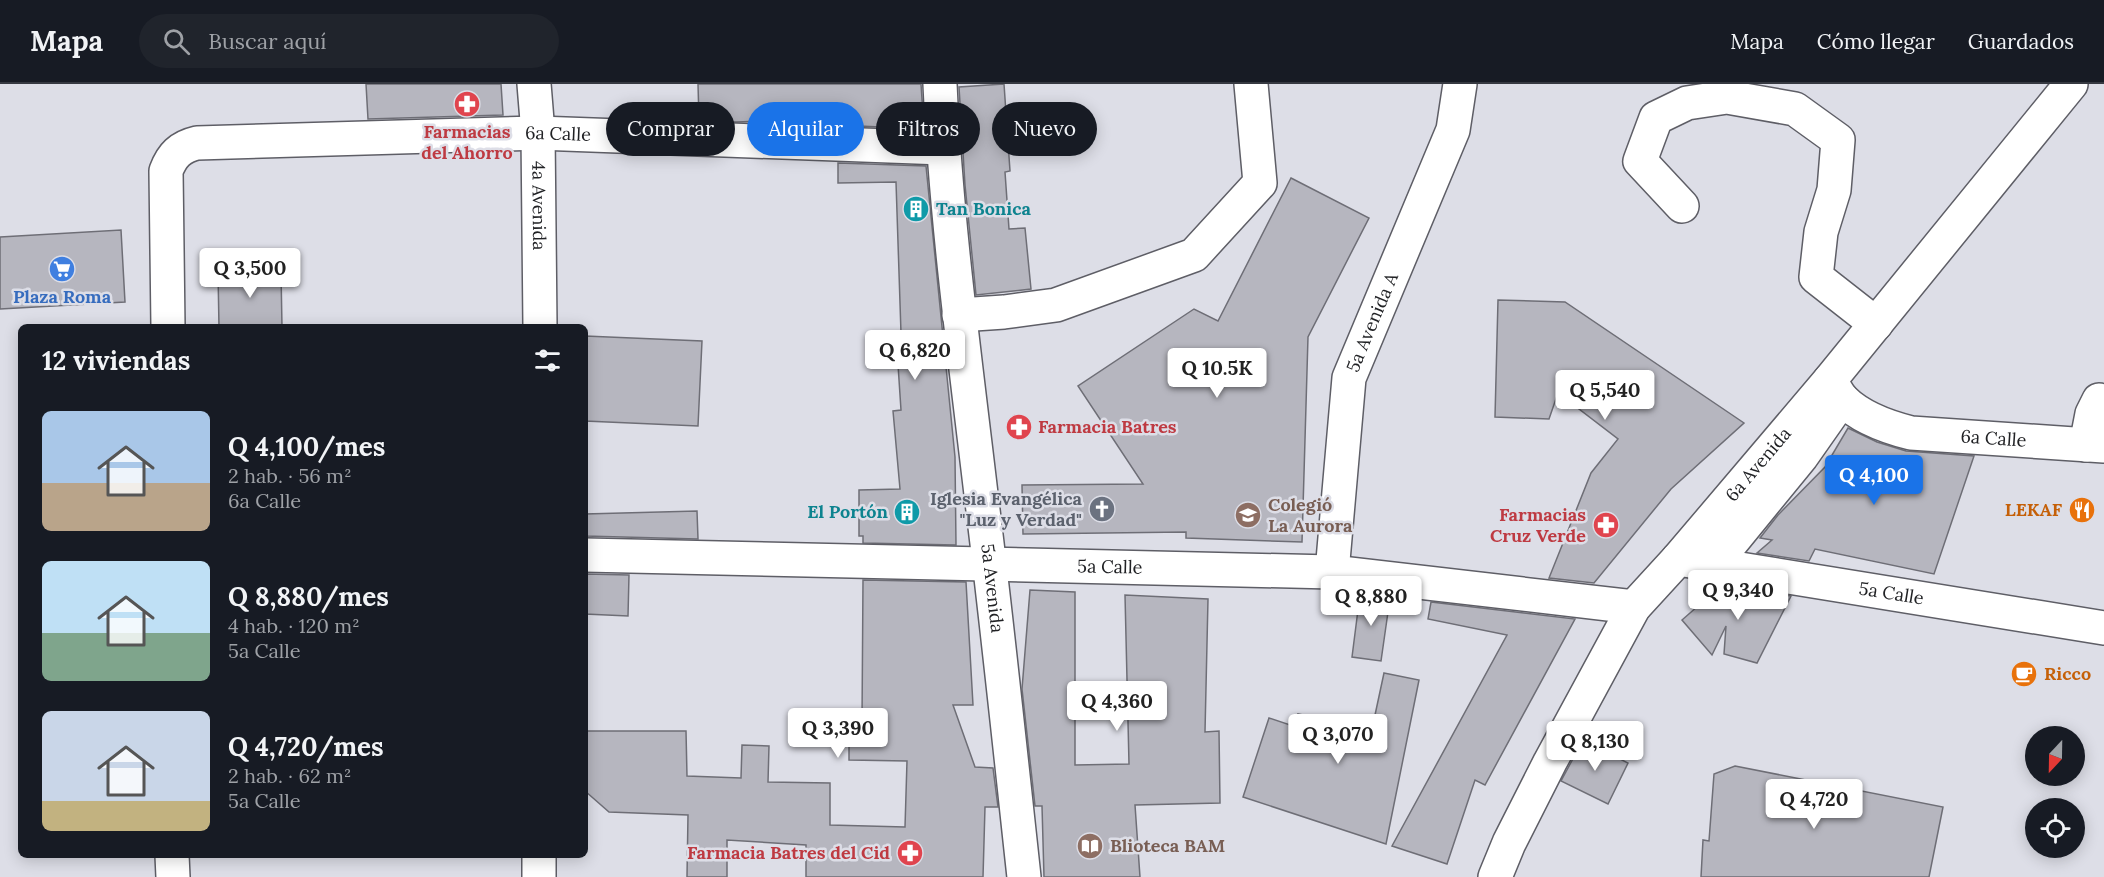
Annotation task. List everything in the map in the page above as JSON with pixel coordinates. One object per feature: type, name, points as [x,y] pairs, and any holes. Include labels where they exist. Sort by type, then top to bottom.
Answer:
[{"type":"street","name":"4a Avenida","points":[[534,84],[538,133],[540,324]]},
{"type":"street","name":"5a Avenida","points":[[940,84],[941,102]]},
{"type":"street","points":[[959,315],[1056,305],[1194,255],[1260,183],[1251,84]]},
{"type":"street","name":"5a Avenida A","points":[[1332,572],[1349,378],[1453,130],[1460,84]]},
{"type":"street","name":"6a Avenida","points":[[1495,877],[1509,843],[1550,762],[1634,607],[1836,390],[1876,324],[2071,84]]},
{"type":"street","points":[[1682,206],[1640,161],[1656,118],[1687,103],[1727,97],[1795,109],[1838,140],[1834,190],[1821,232],[1816,277],[1876,324]]},
{"type":"street","name":"6a Calle","points":[[168,324],[166,171],[176,152],[197,143],[538,133],[876,146]]},
{"type":"street","name":"5a Avenida","points":[[944,156],[959,315],[990,563],[1024,877]]},
{"type":"street","name":"6a Calle","points":[[1836,390],[1874,421],[1911,433],[2095,445]]},
{"type":"street","points":[[1713,565],[1802,456],[1836,390]]},
{"type":"street","points":[[2095,445],[2092,414],[2099,400],[2104,401]]},
{"type":"street","name":"5a Calle","points":[[588,555],[1332,572],[1634,607]]},
{"type":"street","name":"5a Calle","points":[[1678,559],[2104,628]]},
{"type":"street","points":[[172,858],[173,877]]},
{"type":"street","points":[[539,858],[539,877]]},
{"type":"building","points":[[366,84],[501,84],[503,115],[368,119]]},
{"type":"building","points":[[698,84],[921,84],[922,102],[876,102],[876,127],[864,126],[864,102],[747,102],[747,122],[736,122],[735,102],[698,102]]},
{"type":"building","points":[[1004,84],[1005,102],[992,102],[992,156],[1009,156],[1010,171],[1005,172],[1009,229],[1025,228],[1031,289],[976,295],[963,156],[980,156],[980,102],[960,102],[959,87]]},
{"type":"building","points":[[838,163],[926,166],[955,457],[956,545],[863,543],[863,536],[859,536],[859,490],[900,489],[893,411],[901,410],[896,334],[901,333],[896,182],[838,183]]},
{"type":"building","points":[[1291,178],[1369,218],[1308,337],[1302,542],[1186,538],[1186,532],[1023,534],[1022,485],[1143,484],[1078,386],[1194,309],[1218,321]]},
{"type":"building","name":"Plaza Roma","points":[[121,230],[125,302],[0,309],[0,237]]},
{"type":"building","points":[[218,272],[281,272],[282,324],[219,324]]},
{"type":"building","points":[[1498,300],[1565,302],[1744,423],[1671,489],[1594,583],[1549,578],[1591,473],[1618,439],[1558,393],[1549,419],[1495,417]]},
{"type":"building","points":[[588,336],[702,341],[698,426],[588,421]]},
{"type":"building","points":[[1848,428],[1877,442],[1906,451],[1974,456],[1934,574],[1815,549],[1809,561],[1757,553],[1772,540],[1760,538],[1778,515],[1825,467]]},
{"type":"building","points":[[697,511],[698,539],[588,536],[588,514]]},
{"type":"building","points":[[588,574],[629,575],[628,616],[588,614]]},
{"type":"building","points":[[863,580],[966,582],[973,705],[953,705],[975,767],[993,768],[998,807],[985,807],[983,877],[806,877],[806,845],[727,840],[727,877],[687,877],[688,815],[609,812],[588,794],[588,731],[686,731],[687,776],[741,778],[742,745],[769,746],[768,782],[830,783],[830,825],[905,827],[907,761],[849,760],[849,722],[862,722]]},
{"type":"building","points":[[1722,585],[1791,596],[1757,663],[1724,654],[1726,626],[1712,655],[1682,620]]},
{"type":"building","points":[[1030,590],[1075,592],[1075,765],[1129,764],[1125,595],[1208,599],[1205,732],[1219,731],[1220,803],[1135,805],[1140,877],[1044,877],[1042,806],[1035,806],[1022,689]]},
{"type":"building","points":[[1360,594],[1390,598],[1381,661],[1352,657]]},
{"type":"building","points":[[1431,602],[1575,619],[1485,785],[1475,780],[1447,864],[1392,846],[1507,635],[1428,619]]},
{"type":"building","points":[[1384,673],[1419,680],[1386,844],[1243,797],[1269,718],[1299,728],[1298,714],[1372,729]]},
{"type":"building","points":[[1583,740],[1628,763],[1608,804],[1561,781]]},
{"type":"building","points":[[1735,766],[1943,807],[1929,877],[1701,877],[1703,840],[1709,841],[1714,774]]},
{"type":"place","name":"Farmacias del Ahorro","points":[[467,104]]},
{"type":"place","name":"Tan Bonica","points":[[916,209]]},
{"type":"place","name":"Plaza Roma","points":[[62,269]]},
{"type":"place","name":"Farmacia Batres","points":[[1019,427]]},
{"type":"place","name":"Iglesia Evangélica \"Luz y Verdad\"","points":[[1102,509]]},
{"type":"place","name":"LEKAF","points":[[2082,510]]},
{"type":"place","name":"El Portón","points":[[907,512]]},
{"type":"place","name":"Colegió La Aurora","points":[[1248,515]]},
{"type":"place","name":"Farmacias Cruz Verde","points":[[1606,525]]},
{"type":"place","name":"Ricco","points":[[2024,674]]},
{"type":"place","name":"Blioteca BAM","points":[[1090,846]]},
{"type":"place","name":"Farmacia Batres del Cid","points":[[910,853]]}]
